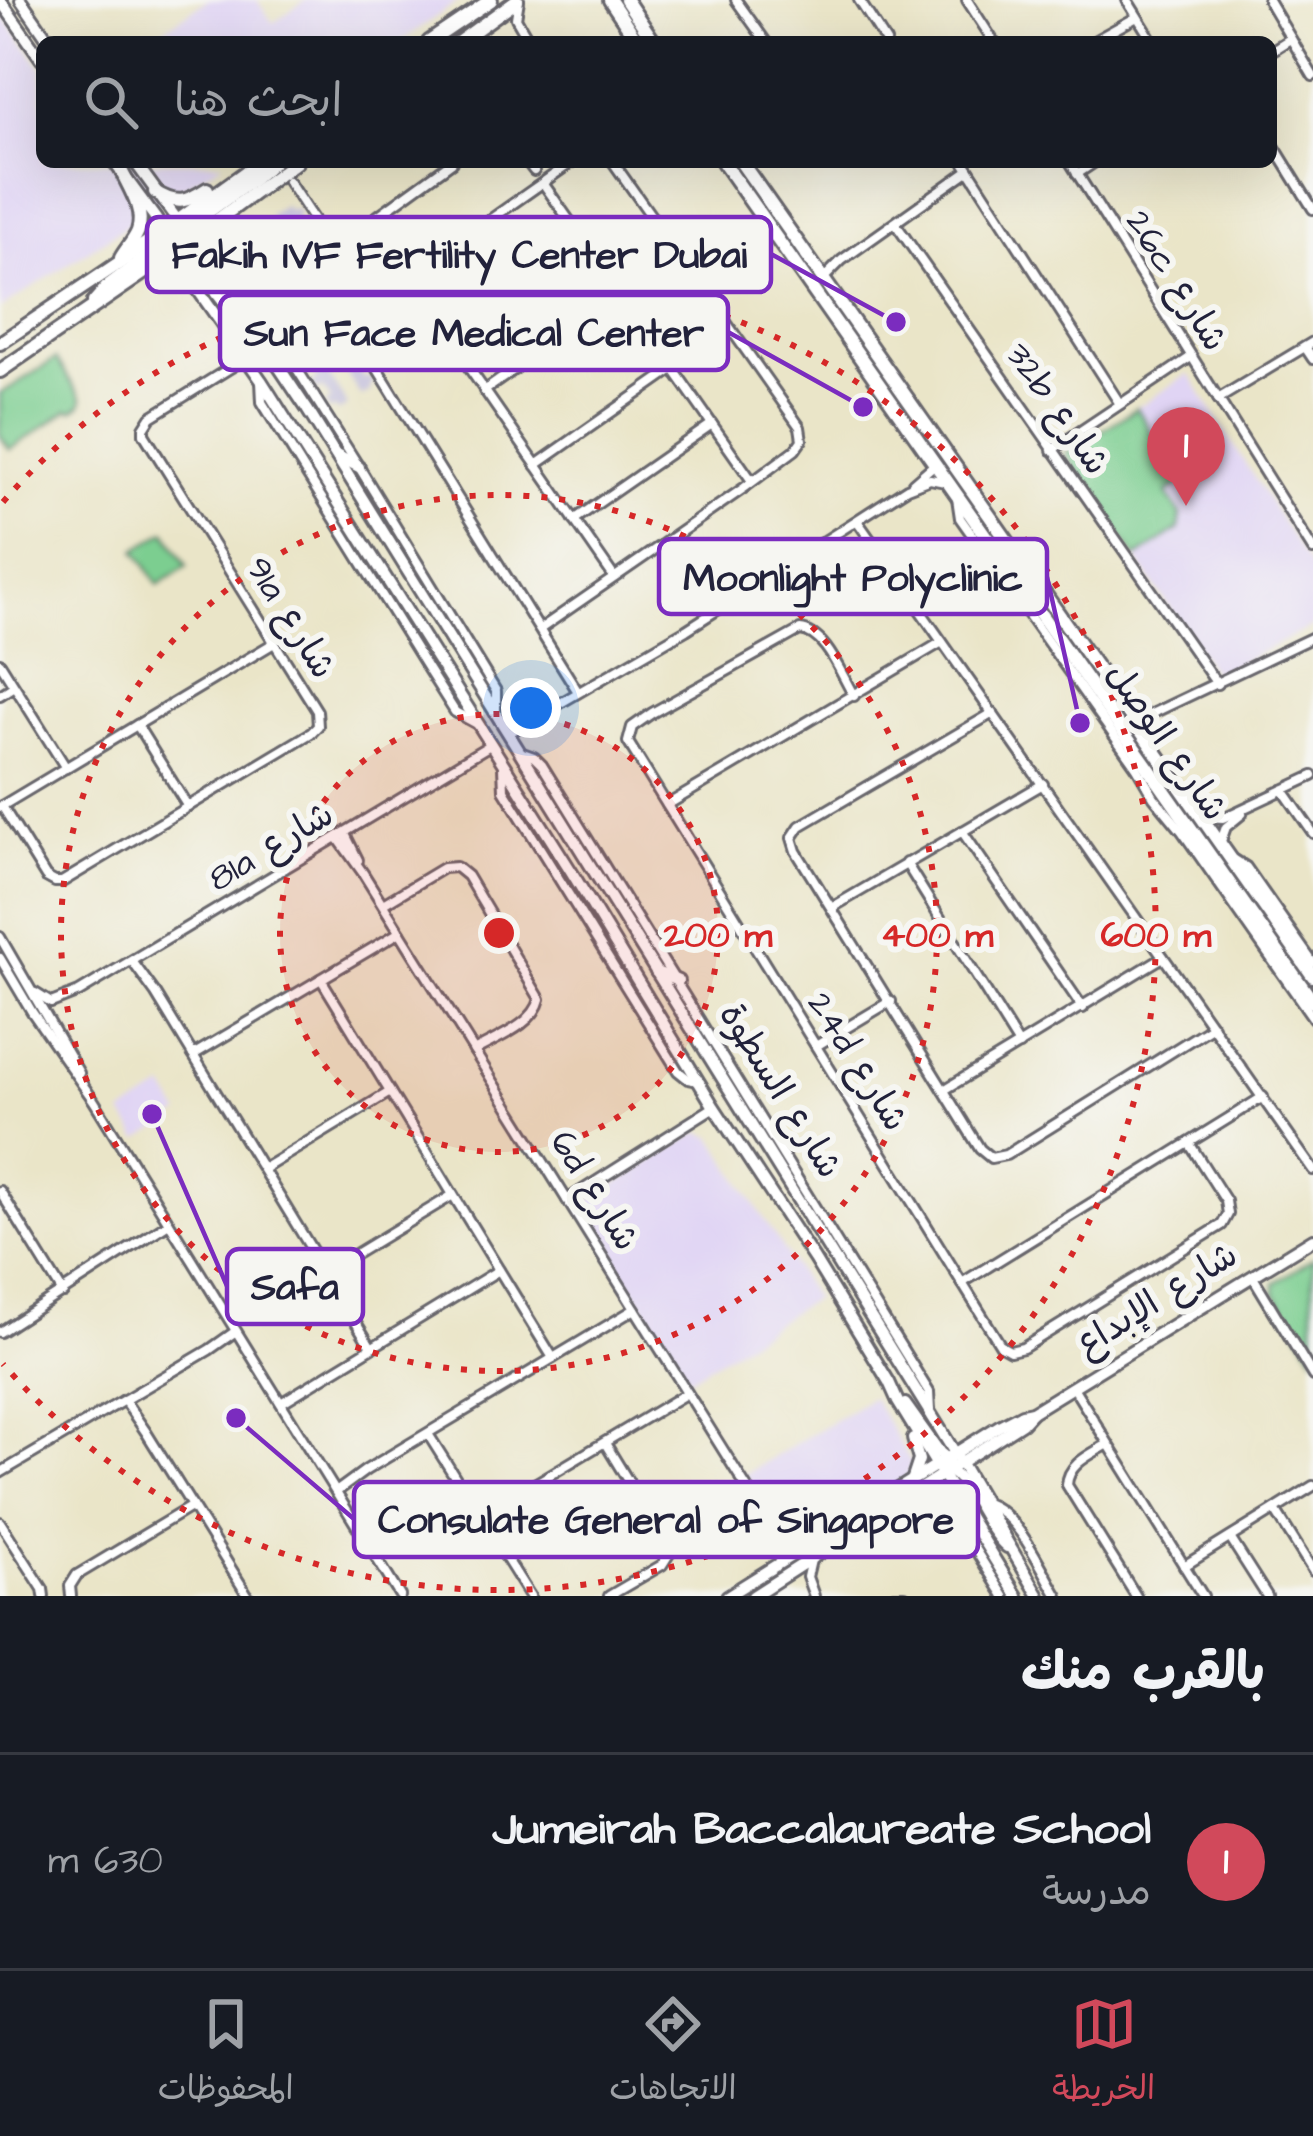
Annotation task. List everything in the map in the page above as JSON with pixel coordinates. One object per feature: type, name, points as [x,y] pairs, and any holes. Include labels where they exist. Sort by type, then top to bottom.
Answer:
[{"type":"main road","points":[[0,0],[36,51]]},
{"type":"main road","points":[[22,0],[46,36]]},
{"type":"main road","points":[[438,36],[491,0]]},
{"type":"main road","points":[[467,36],[518,0]]},
{"type":"main road","points":[[618,0],[644,36]]},
{"type":"main road","points":[[118,168],[140,220],[118,263]]},
{"type":"main road","points":[[119,168],[229,307],[247,321]]},
{"type":"main road","points":[[140,168],[177,240]]},
{"type":"main road","points":[[155,192],[183,202],[246,168]]},
{"type":"main road","points":[[177,240],[251,168]]},
{"type":"main road","points":[[0,370],[90,308],[266,168]]},
{"type":"main road","points":[[0,343],[118,263],[220,219],[288,168]]},
{"type":"main road","name":"شارع الوصل","points":[[727,168],[934,464],[948,483],[963,492],[1150,744],[1313,976]]},
{"type":"main road","name":"شارع الوصل","points":[[744,168],[1131,743],[1313,1002]]},
{"type":"main road","points":[[736,180],[812,279],[823,279]]},
{"type":"main road","points":[[218,276],[209,248],[220,219]]},
{"type":"main road","name":"شارع السطوة","points":[[177,240],[218,276],[336,455],[611,898],[939,1428],[960,1504],[1017,1596]]},
{"type":"main road","name":"شارع السطوة","points":[[177,240],[194,283],[261,380],[571,871],[898,1402],[984,1501],[1039,1596]]},
{"type":"main road","points":[[90,308],[116,302],[166,268],[194,283]]},
{"type":"main road","points":[[336,455],[359,467]]},
{"type":"main road","points":[[934,464],[943,463],[963,492]]},
{"type":"main road","points":[[390,585],[404,580],[425,602]]},
{"type":"main road","points":[[1131,743],[1150,760],[1200,831],[1228,824]]},
{"type":"main road","points":[[571,871],[597,905],[607,905],[611,898]]},
{"type":"main road","points":[[656,972],[678,981]]},
{"type":"main road","points":[[714,1107],[722,1100],[729,1102],[752,1127]]},
{"type":"main road","points":[[821,1215],[823,1241]]},
{"type":"main road","name":"شارع الإبداع","points":[[727,1596],[812,1560],[949,1464],[1021,1424],[1032,1412],[1313,1239]]},
{"type":"main road","points":[[889,1382],[892,1404],[919,1452],[910,1483]]},
{"type":"main road","points":[[939,1428],[984,1442],[977,1467],[984,1501]]},
{"type":"main road","points":[[949,1464],[994,1534],[1010,1550]]},
{"type":"main road","name":"شارع الإبداع","points":[[752,1596],[798,1552],[949,1464]]},
{"type":"main road","points":[[884,1512],[931,1492],[960,1504]]},
{"type":"main road","points":[[743,1596],[789,1567],[798,1552]]},
{"type":"street","points":[[518,0],[517,18],[526,36]]},
{"type":"street","points":[[736,0],[762,36]]},
{"type":"street","points":[[860,0],[880,36]]},
{"type":"street","points":[[968,0],[990,36]]},
{"type":"street","points":[[1127,0],[1149,36]]},
{"type":"street","points":[[1268,0],[1313,76]]},
{"type":"street","points":[[1103,36],[1137,17]]},
{"type":"street","points":[[490,19],[509,21],[523,32]]},
{"type":"street","points":[[1277,47],[1290,39]]},
{"type":"street","points":[[1277,151],[1313,209]]},
{"type":"street","points":[[406,278],[373,231],[372,220],[444,168]]},
{"type":"street","points":[[564,168],[354,319],[356,334],[578,692]]},
{"type":"street","points":[[540,629],[752,482],[796,450],[802,440],[800,427],[617,168]]},
{"type":"street","points":[[823,279],[964,168]]},
{"type":"street","points":[[968,168],[1120,404]]},
{"type":"street","name":"26c شارع","points":[[1074,168],[1313,550]]},
{"type":"street","points":[[1077,173],[1085,168]]},
{"type":"street","points":[[288,181],[343,265]]},
{"type":"street","points":[[543,183],[752,482]]},
{"type":"street","name":"32b شارع","points":[[895,223],[1216,684]]},
{"type":"street","points":[[446,336],[583,240]]},
{"type":"street","points":[[810,260],[828,265],[842,260]]},
{"type":"street","name":"شارع السطوة","points":[[218,276],[240,279],[496,692],[495,712]]},
{"type":"street","points":[[417,293],[614,577]]},
{"type":"street","points":[[484,391],[621,294]]},
{"type":"street","points":[[1218,399],[1309,344],[1313,359]]},
{"type":"street","points":[[1052,450],[1192,357]]},
{"type":"street","name":"91a شارع","points":[[1,806],[46,877],[58,882],[318,725],[316,711],[144,434],[151,417],[246,358]]},
{"type":"street","points":[[536,465],[673,369]]},
{"type":"street","name":"شارع السطوة","points":[[261,380],[262,402],[429,671],[455,712],[478,724]]},
{"type":"street","points":[[574,520],[712,424]]},
{"type":"street","points":[[508,734],[686,631],[858,522],[934,464]]},
{"type":"street","points":[[907,488],[930,478],[948,483]]},
{"type":"street","points":[[963,492],[957,506],[960,518],[1313,1018]]},
{"type":"street","points":[[858,522],[1313,1170]]},
{"type":"street","name":"24d شارع","points":[[854,696],[816,634],[800,630],[632,727],[629,745],[998,1342],[1010,1351],[1023,1348],[1222,1225],[1228,1214],[1226,1201],[1189,1143]]},
{"type":"street","points":[[1121,705],[1139,716],[1169,707],[1313,637]]},
{"type":"street","points":[[667,805],[943,642]]},
{"type":"street","points":[[1,806],[274,643]]},
{"type":"street","points":[[0,663],[66,768]]},
{"type":"street","points":[[0,695],[14,686]]},
{"type":"street","points":[[1150,744],[1149,723],[1169,707]]},
{"type":"street","points":[[993,713],[800,826],[792,838],[980,1149],[991,1157],[1006,1155],[1214,1026]]},
{"type":"street","points":[[137,725],[188,807]]},
{"type":"street","name":"81a شارع","points":[[47,1016],[79,992],[490,745]]},
{"type":"street","name":"شارع السطوة","points":[[520,752],[542,765],[678,981],[929,1392],[930,1413]]},
{"type":"street","name":"شارع السطوة","points":[[503,766],[506,793],[593,937],[678,1071],[698,1082]]},
{"type":"street","points":[[1197,812],[1216,819],[1313,776]]},
{"type":"street","points":[[833,907],[1043,784]]},
{"type":"street","points":[[1283,790],[1313,833]]},
{"type":"street","points":[[1220,845],[1228,824],[1247,809]]},
{"type":"street","points":[[962,830],[1083,1008]]},
{"type":"street","name":"6d شارع","points":[[341,836],[778,1538],[798,1552]]},
{"type":"street","points":[[1229,859],[1246,867],[1313,963]]},
{"type":"street","points":[[906,863],[1020,1046]]},
{"type":"street","points":[[382,904],[450,866],[460,868],[472,884],[540,999],[532,1017],[474,1052]]},
{"type":"street","points":[[193,1055],[400,932]]},
{"type":"street","points":[[0,937],[94,1101],[400,1596]]},
{"type":"street","points":[[944,1090],[1163,957]]},
{"type":"street","points":[[135,960],[371,1347]]},
{"type":"street","points":[[0,962],[94,1101]]},
{"type":"street","points":[[320,979],[554,1358]]},
{"type":"street","name":"81a شارع","points":[[34,993],[51,1003],[79,992]]},
{"type":"street","points":[[816,1046],[890,1001]]},
{"type":"street","points":[[32,1012],[47,1016]]},
{"type":"street","points":[[262,1169],[390,1092]]},
{"type":"street","points":[[962,1283],[1263,1097]]},
{"type":"street","points":[[567,1200],[714,1107]]},
{"type":"street","points":[[0,1191],[63,1293]]},
{"type":"street","points":[[325,1272],[453,1195]]},
{"type":"street","points":[[0,1332],[171,1226]]},
{"type":"street","points":[[280,1401],[499,1270]]},
{"type":"street","points":[[1252,1277],[1313,1376]]},
{"type":"street","points":[[334,1490],[635,1310]]},
{"type":"street","points":[[0,1472],[238,1334]]},
{"type":"street","points":[[1073,1387],[1203,1596]]},
{"type":"street","points":[[481,1516],[687,1393]]},
{"type":"street","points":[[127,1398],[248,1596]]},
{"type":"street","points":[[428,1434],[530,1596]]},
{"type":"street","points":[[605,1443],[667,1542],[669,1554],[662,1565],[609,1596]]},
{"type":"street","points":[[1108,1444],[1072,1467],[1067,1485],[1136,1596]]},
{"type":"street","points":[[1184,1566],[1313,1486]]},
{"type":"street","name":"شارع السطوة","points":[[984,1501],[1009,1517],[1058,1596]]},
{"type":"street","points":[[70,1596],[77,1575],[192,1506]]},
{"type":"street","points":[[1275,1510],[1313,1571]]},
{"type":"street","name":"شارع السطوة","points":[[969,1518],[971,1543],[1004,1596]]},
{"type":"street","points":[[0,1522],[44,1596]]},
{"type":"street","points":[[778,1538],[781,1571],[813,1594]]},
{"type":"street","points":[[1230,1538],[1267,1596]]},
{"type":"street","points":[[812,1560],[807,1577],[813,1594]]},
{"type":"street","points":[[894,1596],[905,1596]]},
{"type":"shaded area","points":[[207,0],[257,0],[273,23],[306,0],[460,0],[409,36],[154,36]]},
{"type":"shaded area","points":[[0,11],[36,60],[36,168],[214,168],[0,309]]},
{"type":"shaded area","points":[[285,205],[289,211],[295,208],[299,214],[294,219],[308,228],[302,232],[307,239],[314,235],[318,241],[311,246],[316,254],[323,250],[326,256],[320,261],[334,270],[315,287],[269,215]]},
{"type":"shaded area","points":[[249,234],[292,305],[277,314],[270,316],[267,310],[272,306],[267,299],[261,302],[258,296],[263,292],[250,282],[255,278],[250,270],[244,273],[241,256],[235,259],[232,254],[237,250],[234,244]]},
{"type":"shaded area","points":[[322,299],[326,305],[320,310],[327,320],[333,317],[337,323],[331,327],[339,340],[345,337],[351,359],[358,356],[363,364],[357,368],[375,384],[361,397],[306,309]]},
{"type":"shaded area","points":[[292,317],[348,406],[338,412],[325,404],[331,400],[323,388],[317,392],[312,383],[317,379],[300,364],[305,360],[299,349],[293,352],[288,345],[293,340],[286,329],[278,329]]},
{"type":"shaded area","points":[[1189,374],[1313,571],[1313,626],[1215,675],[1065,454]]},
{"type":"shaded area","points":[[165,1088],[181,1114],[139,1140],[123,1114]]},
{"type":"shaded area","points":[[699,1132],[713,1137],[814,1298],[688,1379],[587,1215],[590,1200]]},
{"type":"shaded area","points":[[872,1397],[912,1464],[906,1479],[795,1545],[785,1542],[744,1475]]},
{"type":"green space","points":[[56,359],[82,399],[81,405],[10,450],[0,435],[0,394]]},
{"type":"green space","points":[[1137,408],[1181,483],[1167,493],[1181,515],[1179,529],[1136,558],[1065,454]]},
{"type":"green space","points":[[166,531],[187,566],[158,585],[136,550]]},
{"type":"green space","points":[[1313,1258],[1313,1354],[1275,1293],[1275,1283]]},
{"type":"place","name":"Fakih IVF Fertility Center Dubai","points":[[896,322]]},
{"type":"place","name":"Sun Face Medical Center","points":[[863,407]]},
{"type":"place","name":"Jumeirah Baccalaureate School","points":[[1186,506]]},
{"type":"place","name":"Moonlight Polyclinic","points":[[1080,723]]},
{"type":"place","name":"Safa","points":[[152,1114]]},
{"type":"place","name":"Consulate General of Singapore","points":[[236,1418]]}]
